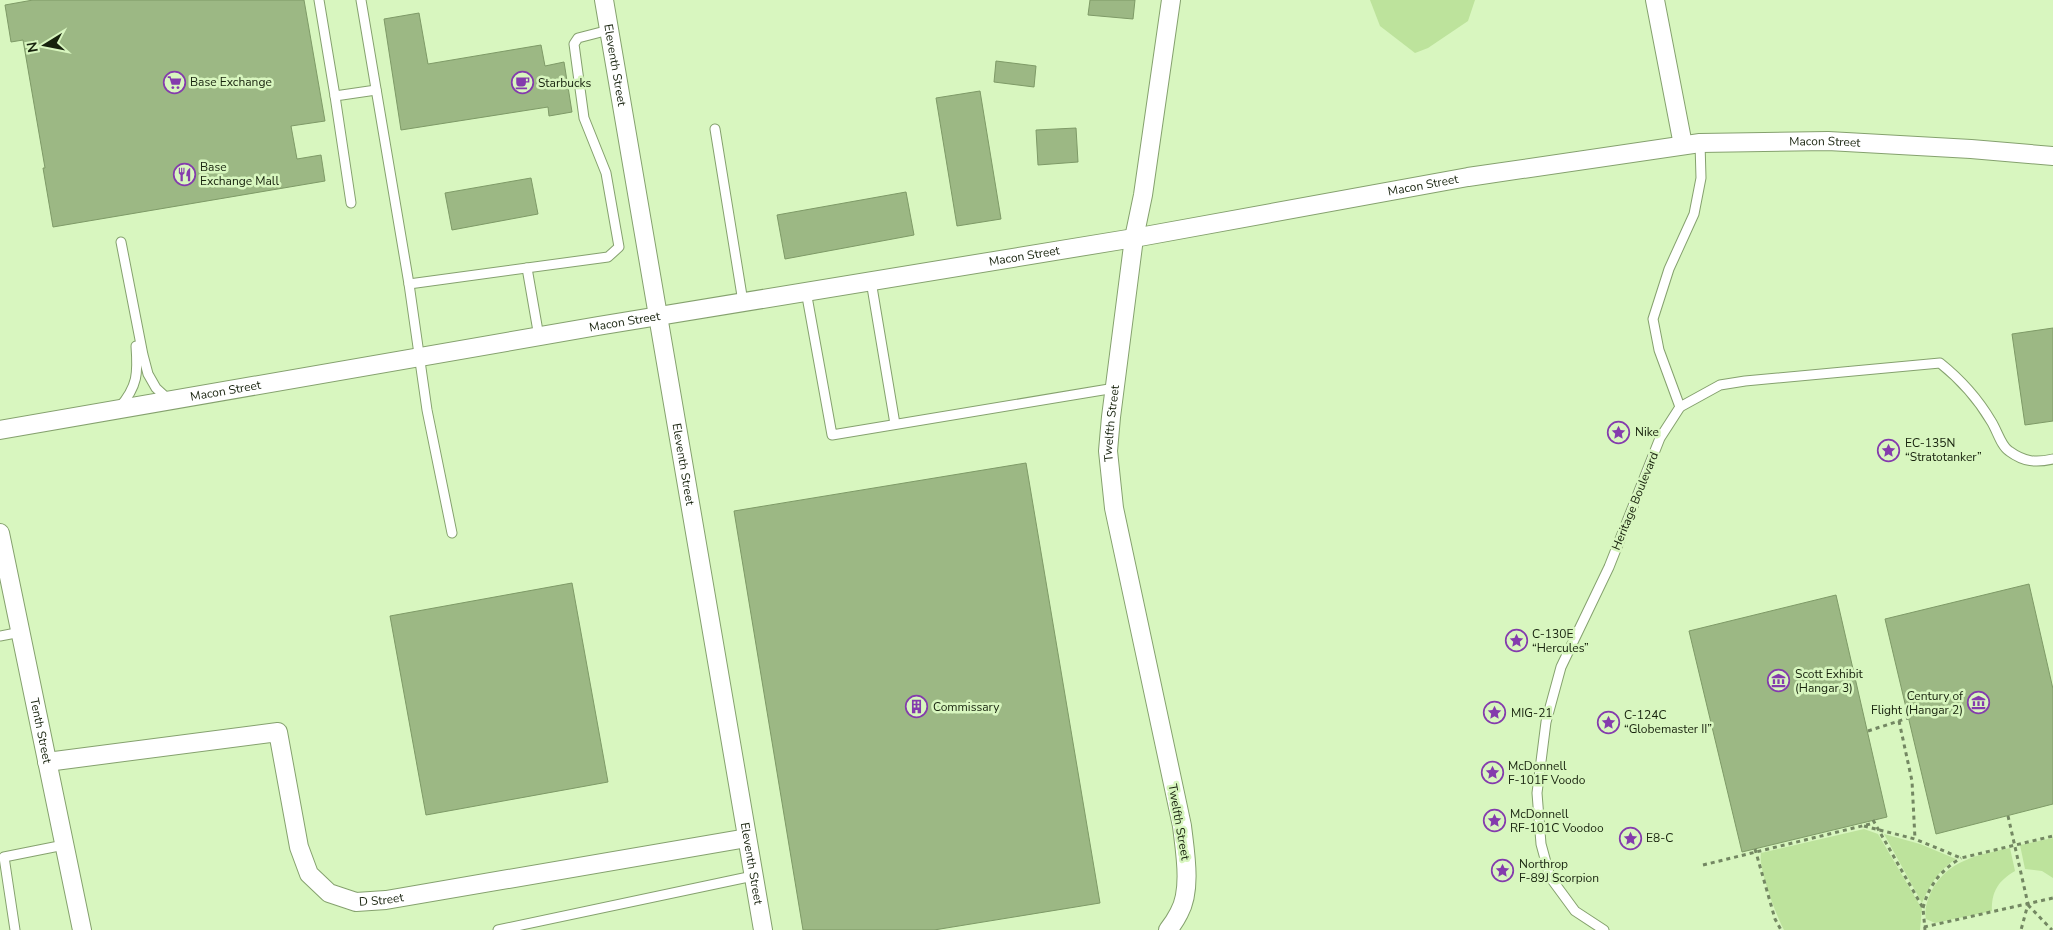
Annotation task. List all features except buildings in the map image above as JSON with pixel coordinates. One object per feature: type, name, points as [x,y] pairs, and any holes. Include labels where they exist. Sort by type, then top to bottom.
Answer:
[{"type":"street","name":"Eleventh Street","points":[[604,0],[763,930]]},
{"type":"street","name":"Twelfth Street","points":[[1168,930],[1180,912],[1186,887],[1186,859],[1182,826],[1114,508],[1108,452],[1134,238],[1143,195],[1171,0]]},
{"type":"street","points":[[1655,0],[1691,144]]},
{"type":"street","name":"Macon Street","points":[[0,430],[657,316],[1134,238],[1468,177],[1691,144],[1828,141],[1971,149],[2053,156]]},
{"type":"street","name":"Tenth Street","points":[[0,533],[82,930]]},
{"type":"street","name":"D Street","points":[[47,762],[278,732],[299,847],[309,874],[330,893],[356,902],[386,900],[747,838]]},
{"type":"lane","points":[[319,0],[351,203]]},
{"type":"lane","points":[[360,0],[420,357],[427,410],[452,533]]},
{"type":"lane","points":[[408,284],[608,257],[619,247],[606,173],[584,118],[574,44],[578,38],[609,30]]},
{"type":"lane","points":[[335,96],[376,90]]},
{"type":"lane","points":[[715,128],[743,302]]},
{"type":"lane","points":[[1680,407],[1659,350],[1653,319],[1669,269],[1694,214],[1701,178],[1691,144]]},
{"type":"lane","points":[[121,242],[133,311],[148,374],[156,388],[169,401]]},
{"type":"lane","points":[[527,268],[539,337]]},
{"type":"lane","points":[[871,281],[895,424]]},
{"type":"lane","points":[[806,291],[832,435],[1115,388]]},
{"type":"lane","points":[[118,409],[131,394],[137,378],[133,311]]},
{"type":"lane","name":"Heritage Boulevard","points":[[1604,930],[1575,911],[1550,877],[1541,844],[1537,793],[1546,722],[1561,667],[1609,567],[1660,438],[1680,407],[1720,385],[1940,363],[1958,377],[1985,413],[2007,450],[2026,461],[2040,462],[2053,459]]},
{"type":"lane","points":[[0,636],[21,632]]},
{"type":"lane","points":[[15,930],[4,857],[64,845]]},
{"type":"lane","points":[[498,930],[753,876]]},
{"type":"path","points":[[1868,732],[1908,718]]},
{"type":"path","points":[[1899,721],[1912,781],[1915,839]]},
{"type":"path","points":[[2008,816],[2028,904],[2021,930]]},
{"type":"path","points":[[1703,865],[1864,826],[1873,822],[1923,908],[1925,929],[2053,898]]},
{"type":"path","points":[[1864,826],[1915,839],[1961,858]]},
{"type":"path","points":[[1923,908],[1932,884],[1950,865],[1961,858],[2053,836]]},
{"type":"path","points":[[1755,851],[1775,918],[1782,930]]},
{"type":"path","points":[[2028,904],[2052,930]]},
{"type":"green space","points":[[1370,0],[1475,0],[1468,21],[1428,48],[1415,53],[1380,26]]},
{"type":"green space","points":[[1864,829],[1878,834],[1922,909],[1920,930],[1784,930],[1772,903],[1762,870],[1761,853]]},
{"type":"green space","points":[[1884,834],[1920,844],[1956,859],[1935,878],[1922,903]]},
{"type":"green space","points":[[2053,838],[2053,878],[2042,871],[2025,869],[2020,845]]},
{"type":"green space","points":[[2010,848],[2015,871],[1997,887],[1993,898],[1992,911],[1935,923],[1926,919],[1927,902],[1930,895],[1938,881],[1946,873],[1964,861],[1986,853]]},
{"type":"place","name":"Base Exchange","points":[[174,82]]},
{"type":"place","name":"Starbucks","points":[[522,83]]},
{"type":"place","name":"Base Exchange Mall","points":[[184,174]]},
{"type":"place","name":"Nike","points":[[1619,432]]},
{"type":"place","name":"EC-135N “Stratotanker”","points":[[1889,450]]},
{"type":"place","name":"C-130E “Hercules”","points":[[1516,641]]},
{"type":"place","name":"Scott Exhibit (Hangar 3)","points":[[1779,681]]},
{"type":"place","name":"Century of Flight (Hangar 2)","points":[[1979,703]]},
{"type":"place","name":"Commissary","points":[[917,707]]},
{"type":"place","name":"MIG-21","points":[[1495,713]]},
{"type":"place","name":"C-124C “Globemaster II”","points":[[1608,722]]},
{"type":"place","name":"McDonnell F-101F Voodo","points":[[1492,773]]},
{"type":"place","name":"McDonnell RF-101C Voodoo","points":[[1494,821]]},
{"type":"place","name":"E8-C","points":[[1630,838]]},
{"type":"place","name":"Northrop F-89J Scorpion","points":[[1503,871]]}]
